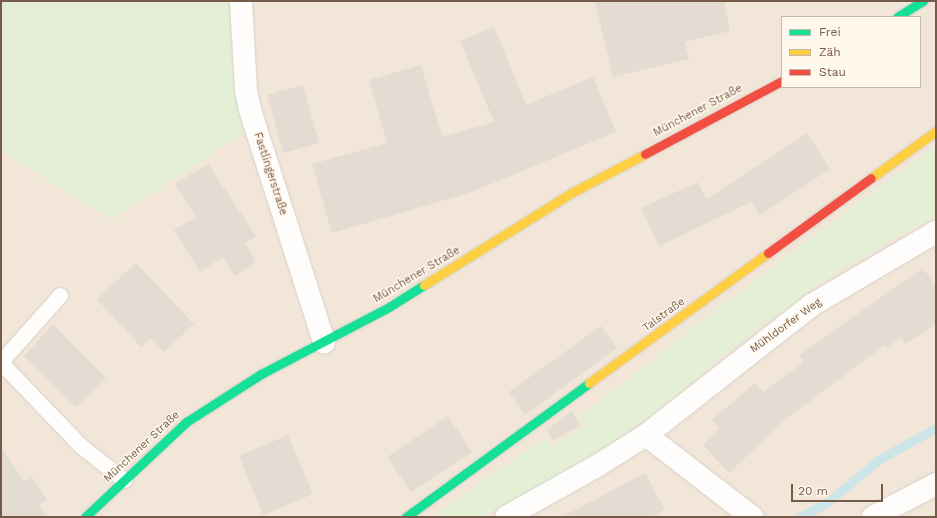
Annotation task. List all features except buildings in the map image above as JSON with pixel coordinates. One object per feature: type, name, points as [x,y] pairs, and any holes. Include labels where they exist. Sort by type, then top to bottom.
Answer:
[{"type":"street","name":"Fastlingerstraße","points":[[241,1],[246,90],[250,110],[324,342]]},
{"type":"street","points":[[899,16],[923,1]]},
{"type":"street","name":"Münchener Straße","points":[[85,517],[186,422],[261,374],[389,307],[573,192],[781,82]]},
{"type":"street","name":"Talstraße","points":[[406,517],[936,131]]},
{"type":"street","name":"Mühldorfer Weg","points":[[506,517],[597,466],[646,435],[812,305],[936,232]]},
{"type":"street","points":[[646,435],[748,513]]},
{"type":"street","points":[[873,517],[936,484]]},
{"type":"lane","points":[[60,296],[4,358],[4,366],[81,446],[124,480]]},
{"type":"shaded area","points":[[1,1],[936,1],[936,517],[1,517]]},
{"type":"green space","points":[[1,1],[231,1],[234,66],[239,115],[245,132],[112,220],[1,151]]},
{"type":"green space","points":[[936,145],[936,215],[835,273],[745,338],[645,420],[568,470],[481,517],[431,517],[546,437],[552,447],[586,426],[580,416],[796,248]]},
{"type":"waterway","points":[[799,517],[825,504],[880,459],[936,428]]},
{"type":"traffic: fast","points":[[899,16],[923,1]]},
{"type":"traffic: fast","points":[[85,517],[186,422],[261,374],[389,307],[424,285]]},
{"type":"traffic: fast","points":[[406,517],[589,383]]},
{"type":"traffic: slow","points":[[871,178],[936,131]]},
{"type":"traffic: slow","points":[[424,285],[573,192],[645,154]]},
{"type":"traffic: slow","points":[[589,383],[768,253]]},
{"type":"traffic: jam","points":[[645,154],[781,82]]},
{"type":"traffic: jam","points":[[768,253],[871,178]]}]
